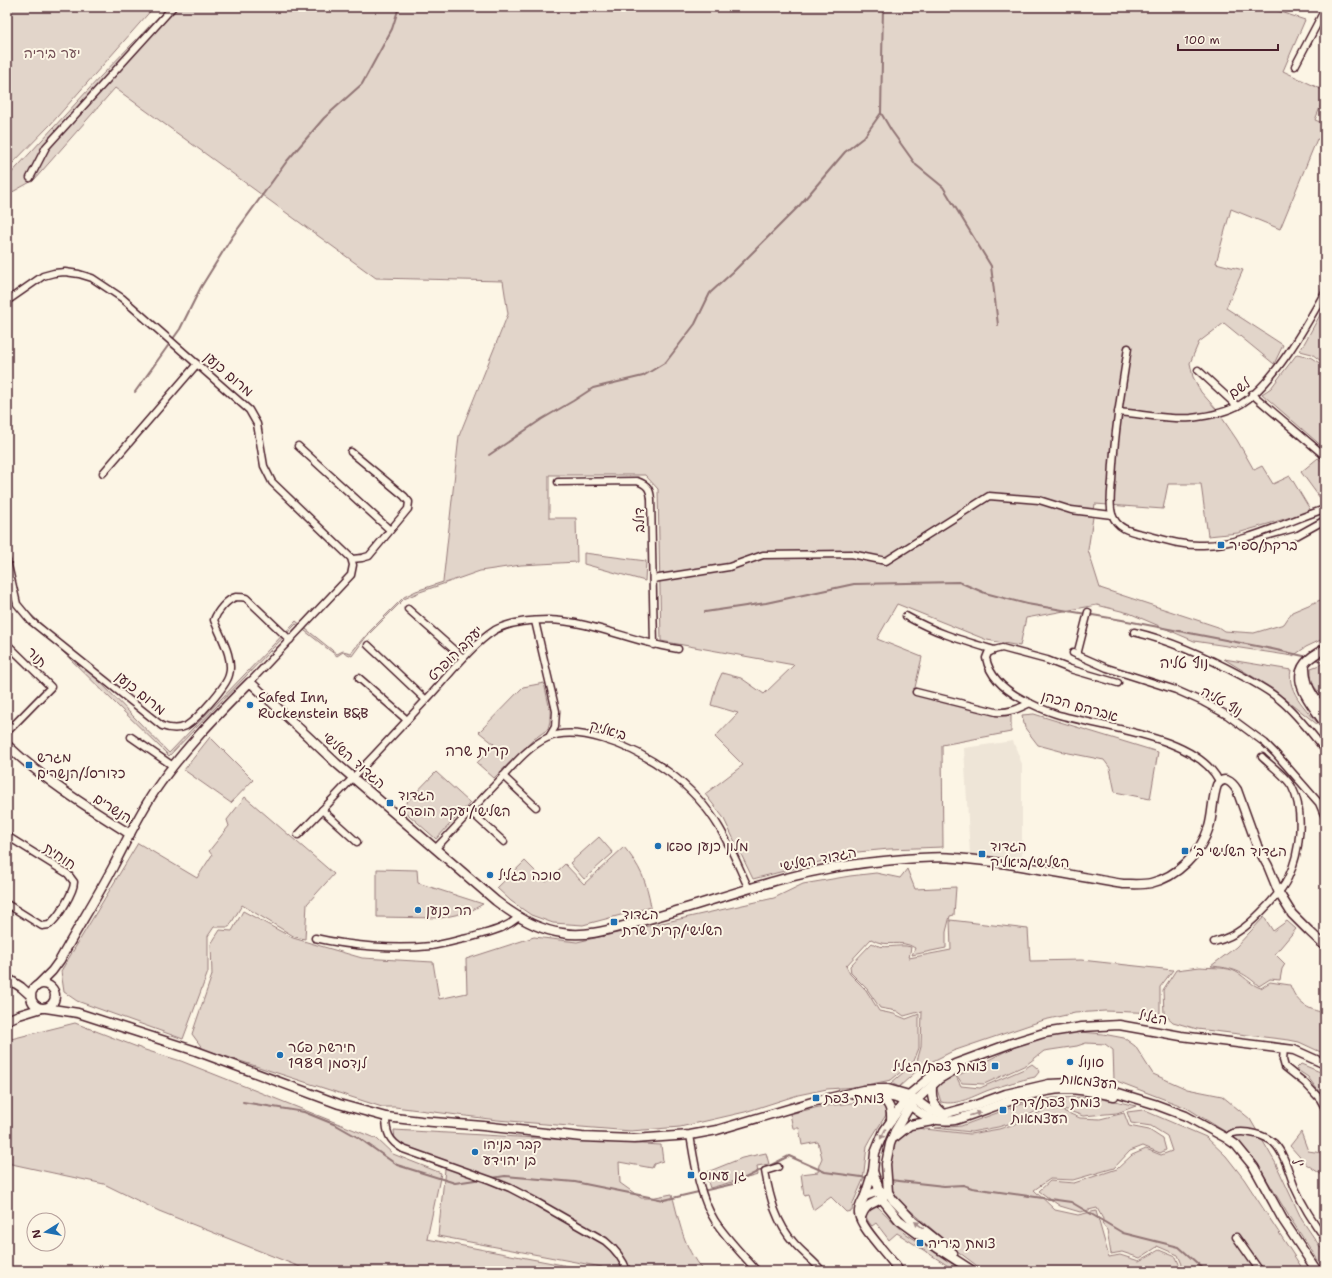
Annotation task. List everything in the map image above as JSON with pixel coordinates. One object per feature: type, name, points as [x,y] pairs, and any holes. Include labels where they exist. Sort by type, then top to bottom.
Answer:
[{"type":"street","points":[[30,178],[46,147],[173,7]]},
{"type":"street","points":[[1294,66],[1323,17],[1325,9]]},
{"type":"street","name":"מרום כנען","points":[[7,301],[43,276],[65,272],[92,278],[122,298],[249,410],[257,424],[264,466],[272,482],[352,559]]},
{"type":"street","name":"לשם","points":[[1118,412],[1190,418],[1210,415],[1237,406],[1272,375],[1288,353],[1325,292]]},
{"type":"street","points":[[1128,348],[1118,412],[1112,465],[1112,515],[1119,526],[1127,530],[1173,542],[1202,546],[1234,541],[1325,509]]},
{"type":"street","points":[[103,473],[197,364]]},
{"type":"street","points":[[1198,370],[1237,406]]},
{"type":"street","points":[[1252,394],[1325,456]]},
{"type":"street","points":[[298,446],[390,530]]},
{"type":"street","points":[[10,1018],[29,1011],[45,1008],[52,1003],[54,993],[54,976],[60,960],[153,794],[173,766],[213,720],[351,576],[353,565],[352,559],[368,556],[408,509],[409,502],[404,496],[352,452]]},
{"type":"street","name":"דולב","points":[[558,482],[637,481],[645,484],[650,489],[654,645]]},
{"type":"street","points":[[652,579],[729,567],[763,555],[851,554],[886,561],[989,496],[1039,500],[1071,510],[1112,515]]},
{"type":"street","points":[[1265,544],[1298,535],[1325,520]]},
{"type":"street","name":"מרום כנען","points":[[7,561],[17,604],[31,621],[162,726],[170,729],[178,729],[196,718],[224,687],[230,675],[228,653],[214,620],[216,613],[232,599],[238,597],[246,598],[290,640]]},
{"type":"street","points":[[408,609],[463,658]]},
{"type":"street","name":"נוף טליה","points":[[1088,612],[1075,654],[1107,668],[1176,690],[1227,715],[1265,743],[1276,754],[1319,803],[1325,817]]},
{"type":"street","points":[[906,616],[932,630],[948,636],[994,650],[1002,648],[1019,652],[1118,683]]},
{"type":"street","points":[[535,621],[556,711],[555,727],[549,737]]},
{"type":"street","name":"יעקב הופרט","points":[[354,777],[463,658],[496,630],[514,624],[535,621],[563,621],[597,627],[654,645],[678,650]]},
{"type":"street","points":[[1134,632],[1155,637],[1186,649],[1220,664],[1255,683],[1280,699],[1325,750]]},
{"type":"street","name":"תור","points":[[7,644],[51,688],[7,732]]},
{"type":"street","points":[[368,645],[426,700]]},
{"type":"street","points":[[1325,649],[1314,655],[1305,663],[1300,674],[1302,690],[1325,724]]},
{"type":"street","name":"אברהם הכהן","points":[[994,650],[988,653],[986,658],[987,666],[995,678],[1003,687],[1030,703],[1057,714],[1156,738],[1174,745],[1190,752],[1204,762],[1214,772],[1219,781]]},
{"type":"street","points":[[1305,663],[1306,678],[1309,689],[1325,712]]},
{"type":"street","points":[[359,678],[407,720]]},
{"type":"street","name":"הגדוד השלישי","points":[[250,682],[294,724],[496,901],[519,917],[540,927],[563,934],[598,932],[689,908],[801,874],[894,860],[956,858],[997,863],[1123,884],[1150,883],[1161,880],[1180,869],[1194,853],[1202,841],[1211,819],[1215,789],[1219,781]]},
{"type":"street","points":[[916,692],[996,712],[1006,713],[1030,703]]},
{"type":"street","name":"ביאליק","points":[[436,848],[503,776],[538,743],[549,737],[572,734],[589,735],[630,749],[650,760],[667,771],[694,793],[714,820],[730,846],[749,889]]},
{"type":"street","points":[[131,737],[173,766]]},
{"type":"street","name":"הנשרים","points":[[7,745],[52,783],[130,834]]},
{"type":"street","points":[[1214,942],[1225,939],[1241,931],[1256,918],[1279,893],[1292,868],[1300,830],[1296,799],[1291,786],[1262,757]]},
{"type":"street","points":[[503,776],[536,807]]},
{"type":"street","points":[[298,835],[354,777]]},
{"type":"street","points":[[1219,781],[1229,780],[1233,783],[1237,790],[1254,839],[1279,893],[1292,914],[1325,946]]},
{"type":"street","points":[[322,810],[357,842]]},
{"type":"street","points":[[470,811],[504,842]]},
{"type":"street","name":"חוחית","points":[[7,836],[68,874],[74,882],[72,890],[62,908],[55,920],[50,925],[42,926],[7,904]]},
{"type":"street","points":[[315,938],[339,943],[376,946],[429,946],[448,943],[501,929],[519,917]]},
{"type":"street","points":[[10,1018],[25,1007],[36,986],[47,976],[60,960]]},
{"type":"street","points":[[7,978],[25,986],[36,986],[41,984],[48,985],[65,1007],[78,1013],[228,1062],[251,1072],[339,1104],[386,1117],[421,1122],[483,1126],[582,1137],[634,1138],[690,1135],[725,1128],[812,1102],[876,1089],[888,1089],[931,1111],[944,1114]]},
{"type":"street","points":[[16,983],[31,997],[34,1004],[40,1008],[78,1013]]},
{"type":"street","name":"הגליל","points":[[910,1101],[934,1074],[955,1064],[977,1057],[1012,1042],[1044,1033],[1082,1027],[1119,1025],[1181,1036],[1284,1048],[1294,1050],[1325,1064]]},
{"type":"street","points":[[1284,1048],[1283,1060],[1285,1067],[1305,1083],[1320,1099],[1325,1108]]},
{"type":"street","name":"הגליל","points":[[910,1101],[932,1088],[940,1079],[977,1057]]},
{"type":"street","name":"העצמאות","points":[[944,1114],[973,1106],[1006,1094],[1049,1084],[1072,1084],[1096,1086],[1154,1104],[1186,1116],[1236,1145],[1254,1167],[1283,1220],[1317,1271]]},
{"type":"street","points":[[932,1088],[931,1096],[935,1105],[944,1114]]},
{"type":"street","name":"העצמאות","points":[[910,1101],[922,1115],[937,1121],[955,1120],[1040,1092],[1066,1089],[1095,1092],[1154,1104]]},
{"type":"street","points":[[851,1094],[861,1096],[887,1096],[910,1101]]},
{"type":"street","points":[[880,1096],[888,1104],[891,1114],[891,1121]]},
{"type":"street","points":[[899,1271],[860,1219],[859,1211],[860,1204],[865,1196],[873,1171],[875,1153],[884,1130],[910,1101]]},
{"type":"street","points":[[910,1101],[891,1140],[886,1164],[888,1192],[901,1209],[971,1270]]},
{"type":"street","points":[[386,1117],[387,1131],[390,1138],[403,1149],[490,1180],[533,1200],[605,1241],[616,1252],[627,1271]]},
{"type":"street","points":[[891,1140],[910,1125],[937,1121]]},
{"type":"street","name":"ל'","points":[[1226,1138],[1235,1132],[1252,1133],[1273,1142],[1282,1155],[1306,1210],[1325,1238]]},
{"type":"street","points":[[690,1135],[699,1182],[710,1212],[723,1232],[757,1271]]},
{"type":"street","points":[[778,1167],[765,1171],[775,1212],[789,1237],[822,1271]]},
{"type":"street","points":[[873,1171],[880,1195],[893,1213],[908,1227],[971,1270]]},
{"type":"street","points":[[865,1196],[880,1195],[888,1192]]},
{"type":"street","points":[[860,1219],[864,1209],[880,1195]]},
{"type":"street","points":[[1236,1237],[1260,1271]]},
{"type":"shaded area","points":[[1013,741],[1022,764],[1022,859],[970,855],[964,748]]},
{"type":"green space","name":"יער ביריה","points":[[7,7],[154,7],[50,125],[7,169]]},
{"type":"green space","points":[[168,7],[1266,7],[1305,20],[1283,71],[1325,91],[1325,95],[1315,120],[1325,124],[1325,141],[1317,139],[1280,229],[1231,209],[1216,263],[1243,270],[1226,308],[1283,345],[1274,364],[1224,323],[1199,342],[1190,363],[1193,377],[1201,392],[1216,409],[1237,440],[1254,470],[1262,466],[1273,484],[1290,476],[1311,511],[1238,533],[1208,536],[1201,484],[1168,484],[1163,509],[1095,504],[1088,550],[1100,588],[1218,627],[1224,631],[1254,633],[1284,624],[1292,612],[1325,598],[1325,638],[1306,647],[1293,656],[1194,641],[1129,613],[1097,605],[1026,618],[1020,646],[987,640],[897,604],[877,639],[922,657],[914,692],[1011,715],[1011,732],[942,745],[943,847],[858,852],[753,879],[723,817],[705,794],[743,765],[715,737],[738,713],[711,705],[716,686],[722,673],[741,678],[764,694],[794,665],[661,641],[658,489],[645,475],[549,475],[549,518],[576,518],[577,562],[521,565],[480,571],[420,592],[404,599],[366,637],[352,656],[343,652],[337,656],[296,624],[169,756],[7,597],[7,592],[67,648],[169,753],[296,621],[337,654],[343,651],[351,653],[364,637],[404,597],[416,591],[443,582],[459,436],[508,314],[503,281],[376,278],[115,88],[34,180],[7,195],[7,178],[100,77]]},
{"type":"green space","points":[[1325,306],[1325,361],[1321,361],[1312,354],[1300,351]]},
{"type":"green space","points":[[1297,354],[1310,357],[1325,365],[1325,449],[1262,394],[1271,388]]},
{"type":"green space","points":[[1318,458],[1325,464],[1325,499],[1320,498],[1301,472]]},
{"type":"green space","points":[[584,553],[646,561],[645,581],[584,564]]},
{"type":"green space","points":[[1224,659],[1291,670],[1290,678],[1296,695],[1300,702],[1323,729],[1273,689]]},
{"type":"green space","points":[[1325,663],[1325,699],[1311,683],[1311,668]]},
{"type":"green space","points":[[544,683],[550,710],[548,729],[534,739],[494,778],[477,763],[494,744],[479,732],[523,687]]},
{"type":"green space","points":[[1034,714],[1158,752],[1150,799],[1115,792],[1110,768],[1104,760],[1038,745],[1025,728],[1022,715]]},
{"type":"green space","points":[[210,737],[253,780],[231,803],[184,770]]},
{"type":"green space","points":[[436,772],[470,803],[436,839],[401,808]]},
{"type":"green space","points":[[245,797],[334,874],[307,904],[305,939],[295,937],[242,905],[229,927],[214,927],[208,936],[208,972],[183,1039],[77,1001],[64,992],[61,971],[138,843],[197,878],[212,855],[209,851],[229,826],[227,820]]},
{"type":"green space","points":[[599,837],[613,853],[584,879],[570,863]]},
{"type":"green space","points":[[624,847],[639,868],[645,882],[651,907],[583,925],[553,923],[531,915],[511,901],[497,888],[525,861],[546,882],[565,864],[584,884]]},
{"type":"green space","points":[[377,869],[417,870],[418,883],[483,904],[469,912],[441,918],[377,917]]},
{"type":"green space","points":[[907,869],[915,889],[956,887],[954,915],[950,916],[946,932],[946,948],[912,955],[915,948],[909,945],[899,943],[888,944],[871,939],[846,966],[850,974],[866,990],[879,1011],[894,1014],[906,1019],[919,1014],[919,1048],[914,1061],[891,1080],[857,1087],[827,1089],[798,1095],[745,1112],[680,1127],[631,1131],[497,1120],[395,1107],[382,1107],[203,1049],[192,1034],[212,975],[211,944],[220,930],[232,931],[243,911],[293,938],[362,958],[433,962],[439,999],[467,993],[466,959],[534,937],[577,942],[774,898],[803,884],[876,873],[900,878]]},
{"type":"green space","points":[[1264,917],[1273,931],[1287,921],[1296,929],[1275,954],[1285,964],[1282,969],[1280,980],[1270,979],[1259,986],[1237,971],[1211,966],[1236,947]]},
{"type":"green space","points":[[950,920],[1028,929],[1030,961],[1081,960],[1173,970],[1160,987],[1160,1013],[1105,1011],[1075,1013],[1044,1020],[953,1051],[921,1067],[899,1087],[891,1083],[917,1061],[921,1047],[922,1011],[904,1016],[897,1011],[880,1008],[867,989],[851,973],[850,966],[872,943],[886,947],[911,947],[909,958],[951,950]]},
{"type":"green space","points":[[1200,967],[1232,970],[1257,987],[1261,988],[1270,982],[1290,985],[1299,1001],[1307,1007],[1325,1013],[1325,1054],[1299,1042],[1197,1029],[1173,1022],[1164,1014],[1163,990],[1176,970]]},
{"type":"green space","points":[[75,1023],[145,1050],[181,1061],[377,1139],[393,1154],[441,1173],[427,1239],[594,1271],[306,1271],[300,1267],[159,1211],[104,1184],[7,1163],[7,1040]]},
{"type":"green space","points":[[1070,1031],[1103,1034],[1124,1038],[1135,1046],[1153,1074],[1187,1089],[1222,1096],[1250,1119],[1275,1162],[1302,1220],[1325,1254],[1325,1271],[1290,1218],[1255,1160],[1234,1137],[1187,1108],[1114,1080],[1113,1050],[1105,1044],[1086,1043],[1077,1046],[1044,1051],[1026,1065],[984,1084],[962,1083],[957,1076],[1010,1049],[1036,1038]]},
{"type":"green space","points":[[1032,1064],[1039,1072],[1035,1077],[995,1088],[959,1102],[941,1102],[936,1086],[954,1072],[961,1086],[980,1088]]},
{"type":"green space","points":[[1301,1064],[1325,1074],[1325,1100],[1308,1077],[1296,1069]]},
{"type":"green space","points":[[1086,1097],[1107,1099],[1136,1106],[1117,1113],[1083,1116],[1047,1105],[1018,1121],[998,1127],[971,1132],[935,1128],[961,1126],[1019,1105],[1052,1098]]},
{"type":"green space","points":[[875,1100],[882,1102],[886,1115],[867,1146],[863,1180],[853,1203],[852,1211],[846,1212],[831,1197],[813,1210],[808,1194],[804,1195],[801,1174],[818,1172],[822,1158],[818,1142],[802,1145],[799,1128],[793,1128],[790,1114],[819,1107]]},
{"type":"green space","points":[[1046,1109],[1063,1111],[1080,1118],[1100,1119],[1124,1113],[1129,1126],[1149,1130],[1163,1139],[1166,1150],[1160,1153],[1143,1146],[1130,1151],[1114,1168],[1073,1180],[1050,1179],[1034,1190],[1055,1210],[1078,1215],[1096,1211],[1109,1257],[1120,1255],[1139,1261],[1159,1250],[1176,1257],[1182,1271],[984,1271],[956,1250],[903,1204],[893,1192],[887,1173],[894,1140],[902,1132],[916,1128],[970,1134],[999,1129],[1021,1122]]},
{"type":"green space","points":[[1143,1110],[1206,1137],[1226,1156],[1244,1179],[1304,1271],[1185,1271],[1178,1255],[1157,1246],[1140,1258],[1122,1252],[1111,1254],[1107,1230],[1102,1224],[1103,1219],[1097,1208],[1080,1212],[1060,1206],[1039,1191],[1050,1181],[1074,1183],[1117,1169],[1132,1155],[1146,1149],[1161,1155],[1172,1151],[1167,1136],[1151,1126],[1131,1123],[1127,1112]]},
{"type":"green space","points":[[394,1130],[661,1145],[663,1161],[654,1164],[652,1168],[619,1162],[620,1183],[641,1198],[672,1194],[680,1225],[687,1244],[696,1262],[703,1271],[606,1271],[602,1267],[438,1236],[445,1169],[396,1148]]},
{"type":"green space","points":[[1301,1132],[1308,1151],[1322,1153],[1325,1156],[1325,1177],[1306,1164],[1290,1146]]},
{"type":"green space","points":[[766,1153],[769,1164],[757,1166],[758,1175],[710,1188],[705,1173],[742,1158]]},
{"type":"green space","points":[[877,1206],[905,1233],[963,1271],[956,1271],[897,1233],[889,1240],[876,1223],[872,1226],[867,1219],[867,1211]]},
{"type":"waterway","points":[[135,392],[180,329],[201,287],[232,237],[287,161],[324,118],[362,84],[392,29],[399,7]]},
{"type":"waterway","points":[[489,455],[542,419],[593,388],[643,376],[666,362],[695,324],[710,293],[799,206],[845,152],[864,137],[881,113],[883,7]]},
{"type":"waterway","points":[[881,113],[916,165],[943,187],[991,266],[998,325]]},
{"type":"waterway","points":[[705,612],[766,603],[854,584],[959,582],[985,593],[1027,604],[1122,620],[1308,657]]},
{"type":"waterway","points":[[1314,659],[1325,662]]},
{"type":"waterway","points":[[243,1102],[304,1112],[336,1125],[359,1138],[397,1165],[455,1183],[482,1179]]},
{"type":"waterway","points":[[492,1178],[505,1176],[575,1182],[664,1200],[733,1184],[789,1156],[825,1172],[869,1178]]},
{"type":"waterway","points":[[890,1180],[944,1186],[963,1185],[972,1188],[1071,1202],[1123,1233],[1179,1247],[1206,1271]]},
{"type":"place","name":"ברקת/ספיר","points":[[1221,545]]},
{"type":"place","name":"Safed Inn, Ruckenstein B&B","points":[[250,705]]},
{"type":"place","name":"מגרש כדורסל/הנשרים","points":[[29,765]]},
{"type":"place","name":"הגדוד השלישי/יעקב הופרט","points":[[390,803]]},
{"type":"place","name":"מלון כנען ספא","points":[[658,846]]},
{"type":"place","name":"הגדוד השלישי ב׳","points":[[1185,851]]},
{"type":"place","name":"הגדוד השלישי/ביאליק","points":[[982,854]]},
{"type":"place","name":"סוכה בגליל","points":[[490,875]]},
{"type":"place","name":"הר כנען","points":[[418,910]]},
{"type":"place","name":"הגדוד השלישי/קרית שרת","points":[[614,922]]},
{"type":"place","name":"חירשת פטר לנדסמן 1989","points":[[280,1055]]},
{"type":"place","name":"סונול","points":[[1070,1062]]},
{"type":"place","name":"צומת צפת/הגליל","points":[[995,1066]]},
{"type":"place","name":"צומת צפת","points":[[816,1098]]},
{"type":"place","name":"צומת צפת/דרך העצמאות","points":[[1003,1110]]},
{"type":"place","name":"קבר בניהו בן יהוידע","points":[[475,1152]]},
{"type":"place","name":"גן עמוס","points":[[691,1175]]},
{"type":"place","name":"צומת ביריה","points":[[920,1243]]},
{"type":"district","name":"נוף טליה","points":[[1184,663]]},
{"type":"district","name":"קרית שרה","points":[[477,751]]}]
